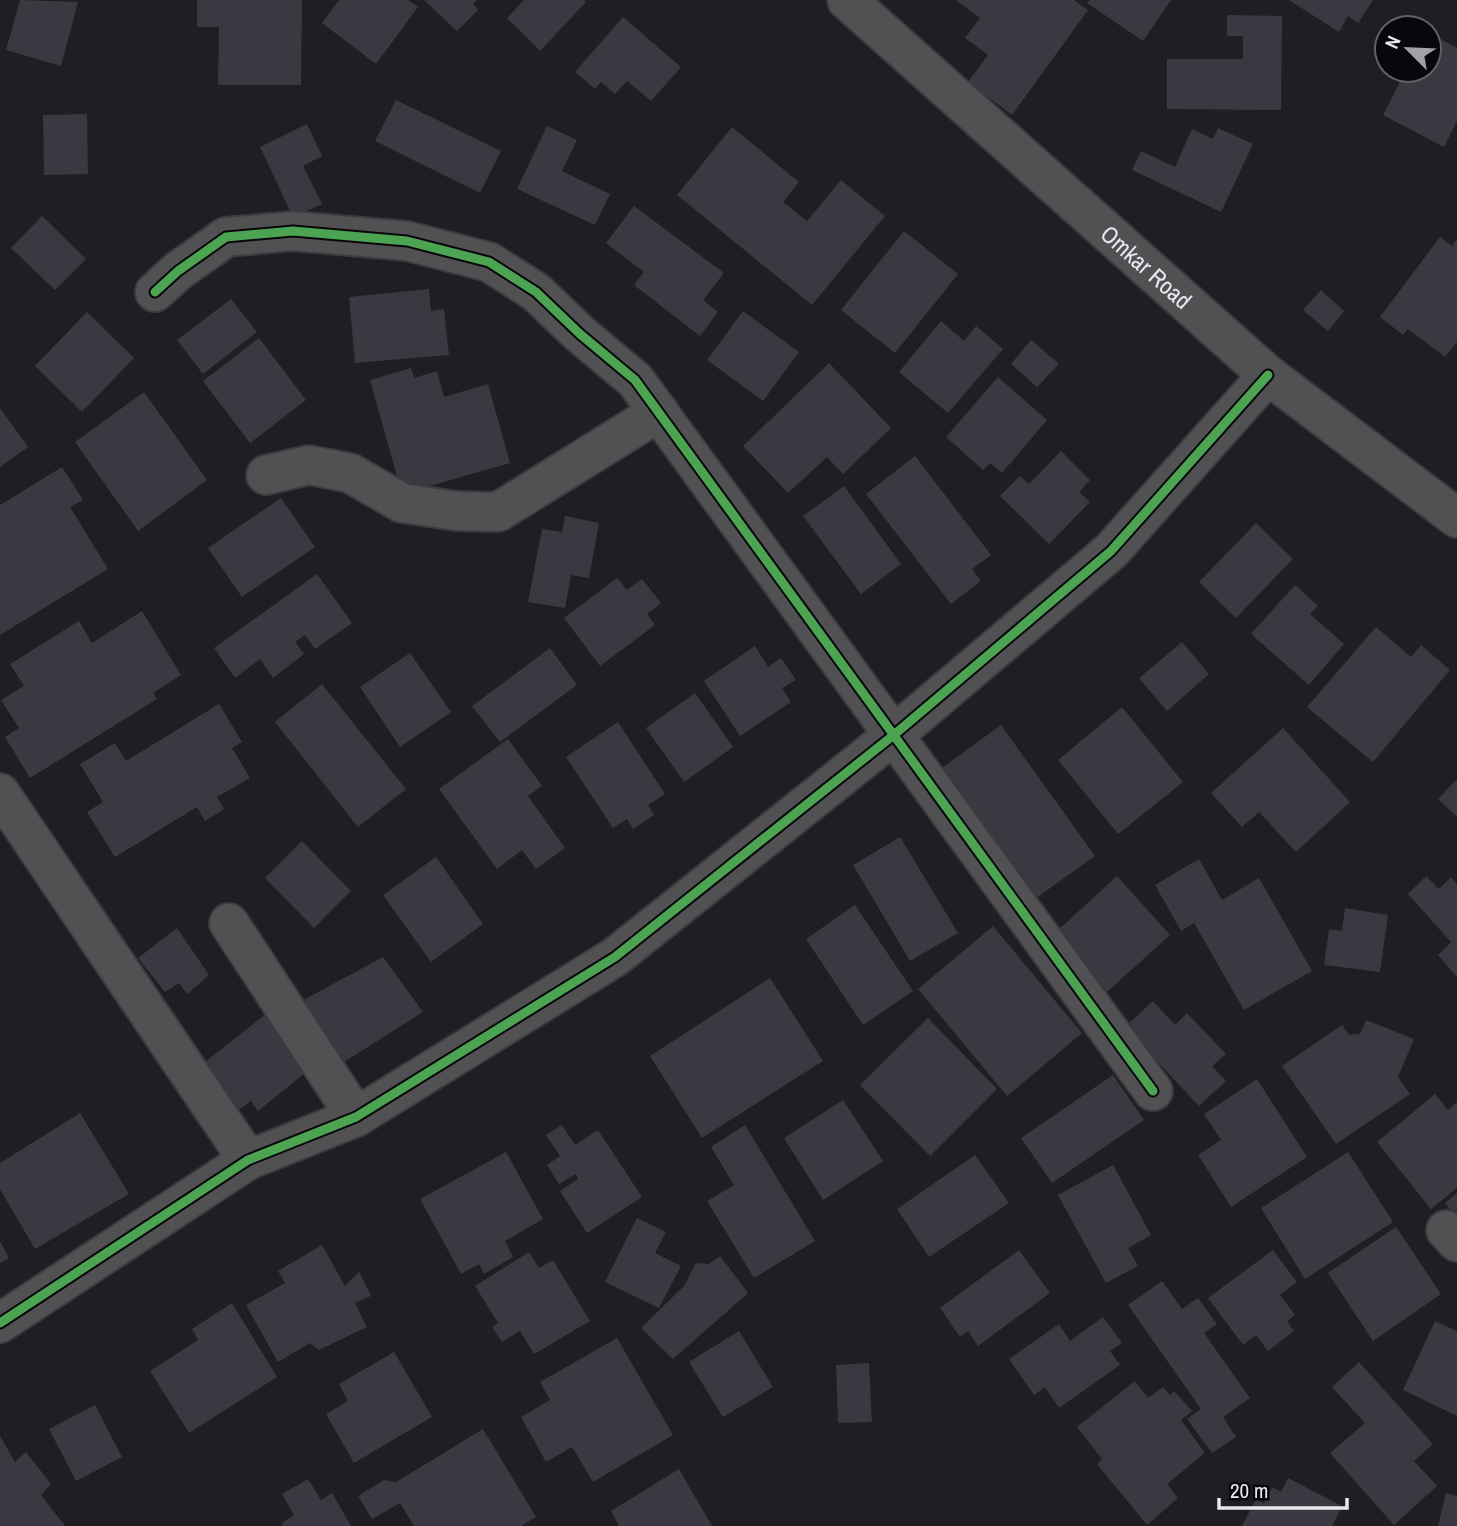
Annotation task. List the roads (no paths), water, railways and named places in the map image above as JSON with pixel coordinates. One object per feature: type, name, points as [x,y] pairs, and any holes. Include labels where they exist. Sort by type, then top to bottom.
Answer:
[{"type":"street","name":"Omkar Road","points":[[847,0],[1268,375],[1457,518]]},
{"type":"street","points":[[155,292],[178,271],[226,237],[293,231],[407,241],[489,262],[536,292],[580,334],[635,380],[1153,1091]]},
{"type":"street","points":[[0,1323],[248,1160],[356,1116],[615,957],[895,734],[1111,551],[1268,375]]},
{"type":"street","points":[[265,475],[309,465],[350,473],[402,503],[457,512],[498,512],[659,412]]},
{"type":"street","points":[[0,793],[248,1160]]},
{"type":"street","points":[[229,923],[356,1116]]}]
